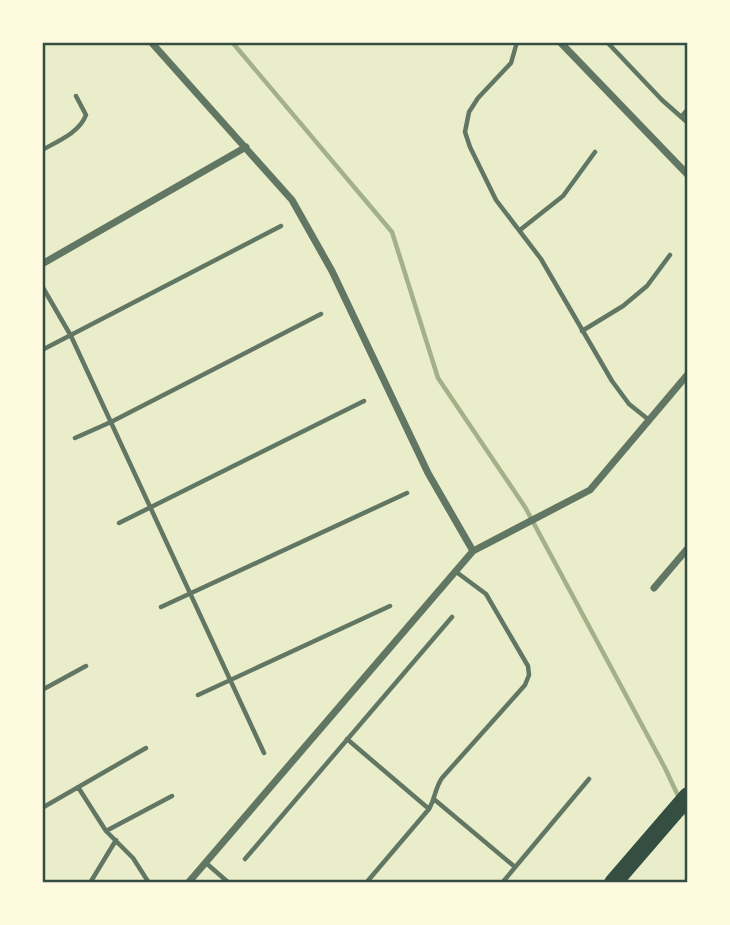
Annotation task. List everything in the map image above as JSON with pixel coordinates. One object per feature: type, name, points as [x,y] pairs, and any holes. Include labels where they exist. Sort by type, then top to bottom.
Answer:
[{"type":"highway","points":[[613,883],[688,796]]},
{"type":"street","points":[[151,42],[292,200],[312,233],[428,473],[473,551]]},
{"type":"street","points":[[560,42],[688,175]]},
{"type":"street","points":[[42,264],[246,147]]},
{"type":"street","points":[[188,883],[454,570],[473,551],[590,490],[688,374]]},
{"type":"street","points":[[654,588],[688,548]]},
{"type":"lane","points":[[517,42],[511,63],[469,111],[465,132],[496,200],[541,259],[582,331],[629,404],[649,419]]},
{"type":"lane","points":[[607,42],[662,100],[688,123]]},
{"type":"lane","points":[[42,150],[71,134],[83,123],[86,115],[76,96]]},
{"type":"lane","points":[[681,117],[688,109]]},
{"type":"lane","points":[[520,230],[563,196],[595,152]]},
{"type":"lane","points":[[42,350],[281,226]]},
{"type":"lane","points":[[582,331],[623,306],[647,286],[670,255]]},
{"type":"lane","points":[[42,286],[71,336],[264,753]]},
{"type":"lane","points":[[75,438],[321,314]]},
{"type":"lane","points":[[118,523],[364,401]]},
{"type":"lane","points":[[162,607],[407,494]]},
{"type":"lane","points":[[366,883],[435,800],[438,783],[525,685],[529,675],[524,657],[485,594],[454,570]]},
{"type":"lane","points":[[198,695],[390,606]]},
{"type":"lane","points":[[245,859],[452,617]]},
{"type":"lane","points":[[42,690],[86,666]]},
{"type":"lane","points":[[347,740],[429,808]]},
{"type":"lane","points":[[42,808],[146,748]]},
{"type":"lane","points":[[502,883],[589,779]]},
{"type":"lane","points":[[78,788],[106,831],[132,858],[149,883]]},
{"type":"lane","points":[[106,831],[172,796]]},
{"type":"lane","points":[[435,800],[515,867]]},
{"type":"lane","points":[[90,883],[116,840]]},
{"type":"lane","points":[[205,863],[229,883]]},
{"type":"waterway","points":[[232,42],[392,232],[438,378],[525,507],[680,800]]},
{"type":"waterway","points":[[683,808],[688,818]]}]
